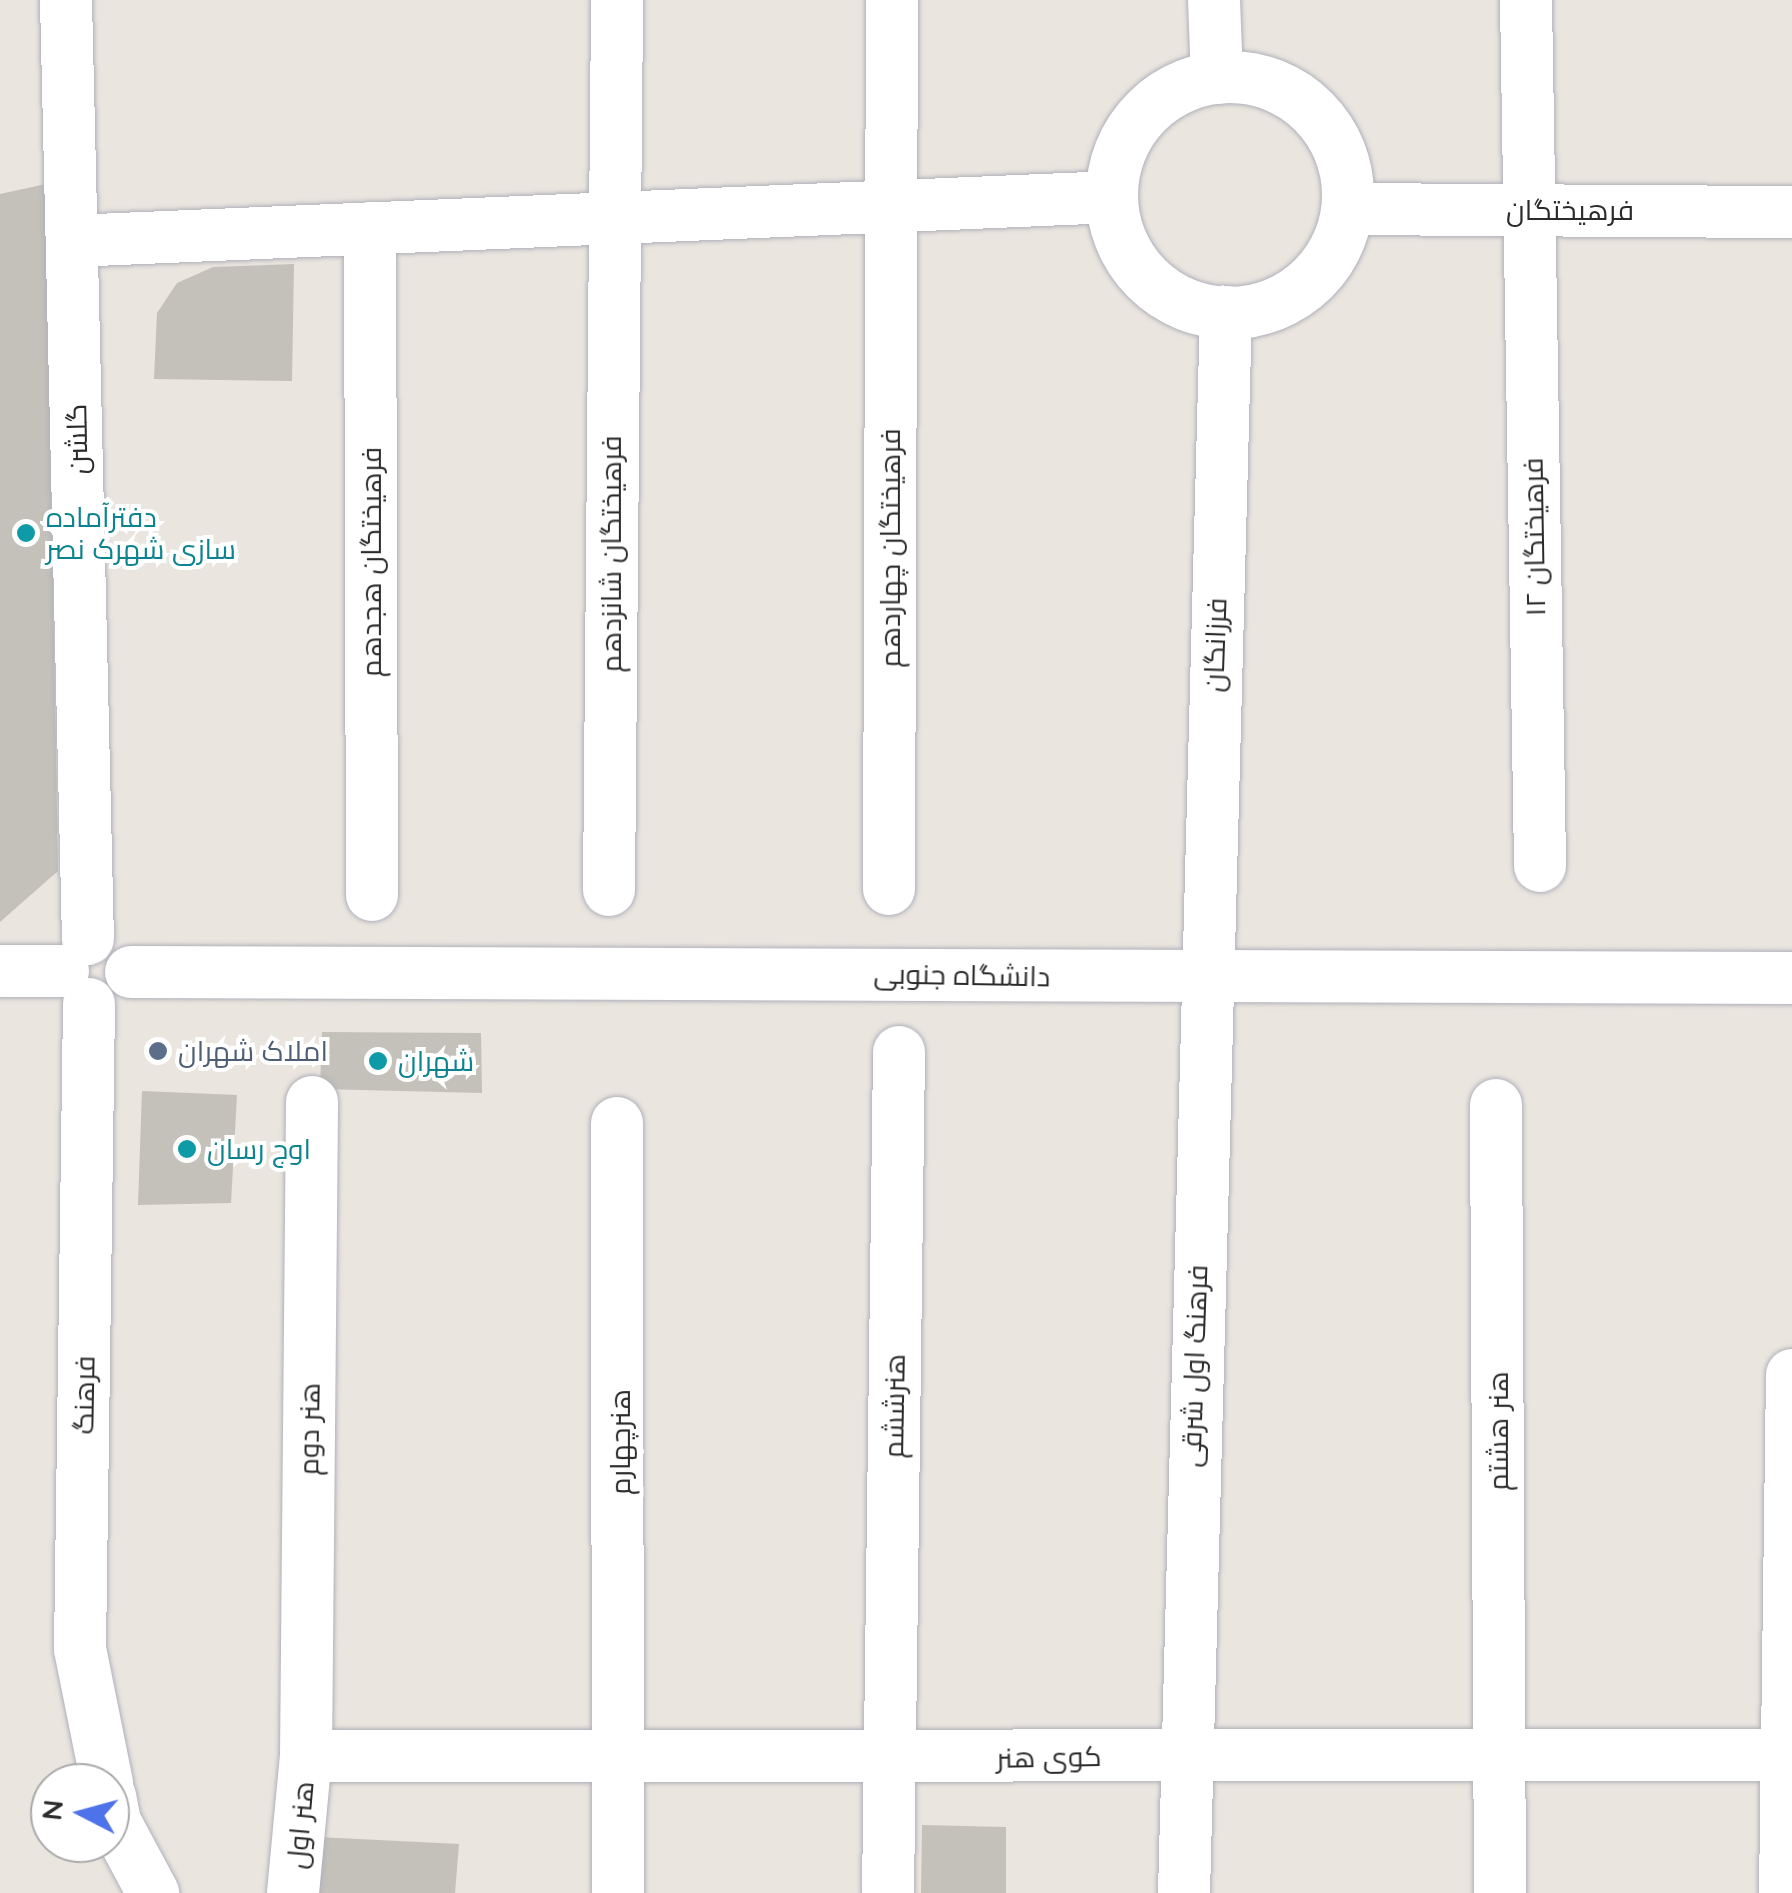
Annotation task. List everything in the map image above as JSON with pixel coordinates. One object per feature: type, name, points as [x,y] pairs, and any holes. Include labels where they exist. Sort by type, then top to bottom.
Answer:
[{"type":"street","name":"گلشن","points":[[66,0],[80,971]]},
{"type":"street","name":"فرهیختگان شانزدهم","points":[[609,890],[617,0]]},
{"type":"street","name":"فرهیختگان چهاردهم","points":[[889,889],[892,0]]},
{"type":"street","points":[[1214,0],[1217,78]]},
{"type":"street","name":"فرهیختگان ۱۲","points":[[1526,0],[1540,866]]},
{"type":"street","points":[[1217,78],[1275,85],[1308,105],[1332,135],[1346,171],[1348,209],[1337,246],[1314,279],[1282,302],[1226,312],[1168,296],[1139,270],[1119,236],[1112,197],[1118,158],[1136,123],[1164,96],[1217,78]]},
{"type":"street","points":[[72,240],[1112,197]]},
{"type":"street","name":"فرهیختگان","points":[[1348,209],[1792,212]]},
{"type":"street","name":"فرهیختگان هجدهم","points":[[370,228],[372,895]]},
{"type":"street","name":"فرزانگان","points":[[1205,978],[1226,312]]},
{"type":"street","name":"دانشگاه جنوبی","points":[[80,971],[113,941],[131,972],[1792,978]]},
{"type":"street","points":[[0,971],[80,971]]},
{"type":"street","name":"فرهنگ","points":[[80,971],[80,1649],[104,1763]]},
{"type":"street","name":"فرهنگ اول شرقی","points":[[1184,1893],[1184,1754],[1205,978]]},
{"type":"street","name":"هنرششم","points":[[888,1893],[899,1052]]},
{"type":"street","name":"هنر دوم","points":[[306,1756],[312,1102]]},
{"type":"street","name":"هنر هشتم","points":[[1496,1106],[1500,1893]]},
{"type":"street","name":"هنرچهارم","points":[[617,1123],[623,1760],[618,1893]]},
{"type":"street","points":[[1785,1893],[1792,1375]]},
{"type":"street","name":"کوی هنر","points":[[306,1756],[623,1760],[1184,1754],[1788,1756]]},
{"type":"street","name":"هنر اول","points":[[294,1893],[306,1756]]},
{"type":"street","points":[[130,1849],[153,1893]]},
{"type":"building","name":"دفترآماده سازی شهرک نصر","points":[[46,184],[58,871],[0,922],[0,194]]},
{"type":"building","points":[[294,264],[292,381],[154,379],[157,313],[177,283],[213,267]]},
{"type":"building","name":"شهران","points":[[322,1032],[481,1033],[482,1093],[320,1089]]},
{"type":"building","name":"اوج رسان","points":[[142,1091],[237,1095],[231,1203],[138,1205]]},
{"type":"building","points":[[922,1825],[1006,1827],[1006,1893],[921,1893]]},
{"type":"building","points":[[318,1837],[459,1844],[455,1893],[310,1893]]},
{"type":"place","name":"دفترآماده سازی شهرک نصر","points":[[26,533]]},
{"type":"place","name":"املاک شهران","points":[[158,1051]]},
{"type":"place","name":"شهران","points":[[378,1061]]},
{"type":"place","name":"اوج رسان","points":[[187,1149]]}]
